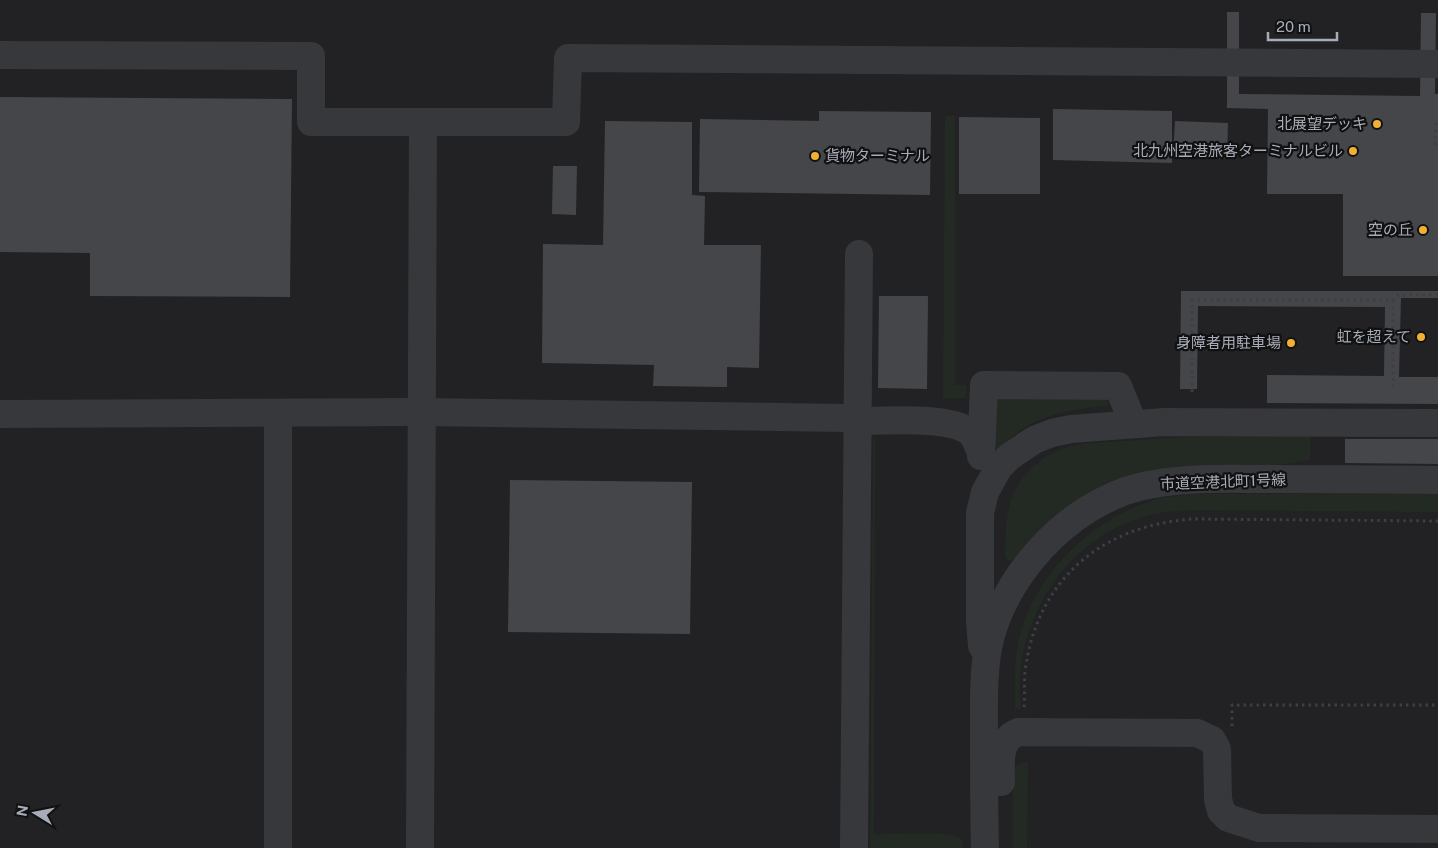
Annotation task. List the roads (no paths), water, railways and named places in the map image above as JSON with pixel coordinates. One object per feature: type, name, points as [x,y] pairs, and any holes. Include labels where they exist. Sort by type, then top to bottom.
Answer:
[{"type":"street","points":[[0,55],[311,56],[311,122],[566,122],[568,58],[1438,64]]},
{"type":"street","points":[[420,848],[423,122]]},
{"type":"street","points":[[854,848],[859,254]]},
{"type":"street","points":[[984,675],[980,621],[980,513],[984,385],[1118,386],[1133,423]]},
{"type":"street","points":[[0,414],[421,412],[847,418],[857,421],[928,422],[956,425],[974,437],[981,453]]},
{"type":"street","points":[[278,413],[278,848]]},
{"type":"street","points":[[980,513],[985,492],[999,467],[1009,457],[1034,440],[1052,433],[1071,429],[1133,423],[1194,422],[1438,423]]},
{"type":"street","name":"市道空港北町1号線","points":[[984,848],[984,675],[989,645],[998,615],[1012,587],[1029,563],[1051,538],[1078,516],[1108,498],[1139,487],[1171,481],[1438,480]]},
{"type":"street","points":[[1000,848],[1002,752],[1005,741],[1018,732],[1197,733],[1212,740],[1217,749],[1218,799],[1221,811],[1228,818],[1259,828],[1438,829]]},
{"type":"place","name":"北展望デッキ","points":[[1377,124]]},
{"type":"place","name":"北九州空港旅客ターミナルビル","points":[[1353,151]]},
{"type":"place","name":"貨物ターミナル","points":[[815,156]]},
{"type":"place","name":"空の丘","points":[[1423,230]]},
{"type":"place","name":"虹を超えて","points":[[1421,337]]},
{"type":"place","name":"身障者用駐車場","points":[[1291,343]]}]
